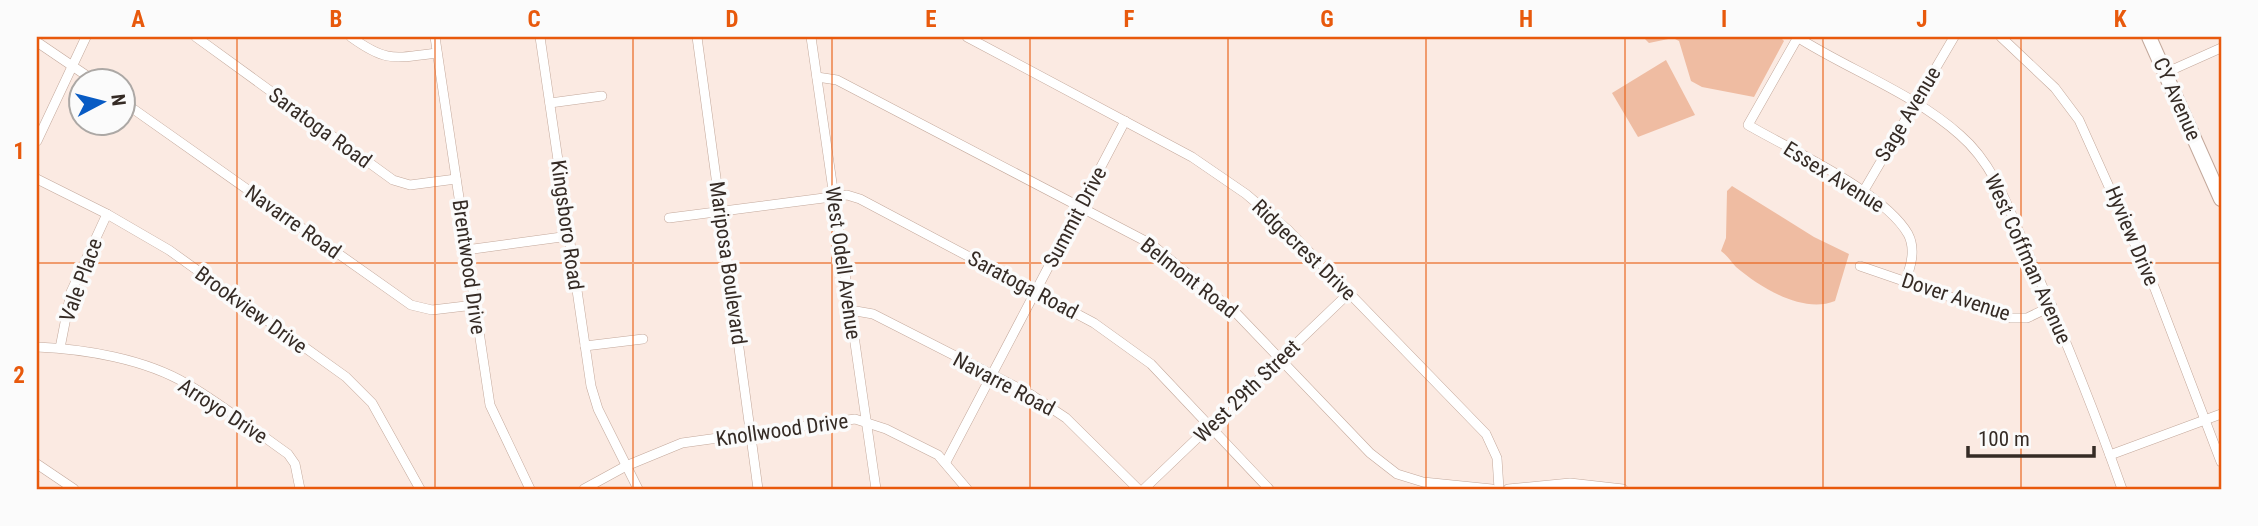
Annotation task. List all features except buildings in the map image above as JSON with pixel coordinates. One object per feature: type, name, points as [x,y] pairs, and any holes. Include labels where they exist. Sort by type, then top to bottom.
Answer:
[{"type":"main road","name":"CY Avenue","points":[[2149,37],[2221,199]]},
{"type":"street","points":[[37,42],[72,66],[86,37]]},
{"type":"street","name":"Saratoga Road","points":[[196,37],[393,180],[410,186],[456,179]]},
{"type":"street","points":[[351,37],[377,55],[394,58],[437,53]]},
{"type":"street","name":"Brentwood Drive","points":[[435,37],[490,405],[530,489]]},
{"type":"street","name":"Kingsboro Road","points":[[540,37],[585,346],[598,410],[638,489]]},
{"type":"street","name":"Mariposa Boulevard","points":[[697,37],[758,489]]},
{"type":"street","name":"West Odell Avenue","points":[[811,37],[876,489]]},
{"type":"street","name":"Ridgecrest Drive","points":[[967,37],[1192,157],[1246,194],[1287,229],[1486,434],[1497,458],[1499,489]]},
{"type":"street","name":"West Coffman Avenue","points":[[1797,37],[1913,103],[1960,134],[1979,155],[2003,196],[2052,306],[2122,489]]},
{"type":"street","name":"Essex Avenue","points":[[1797,37],[1748,125],[1863,192],[1892,213],[1909,236],[1912,252],[1906,282]]},
{"type":"street","name":"Sage Avenue","points":[[1863,192],[1954,37]]},
{"type":"street","name":"Hyview Drive","points":[[2001,37],[2055,88],[2079,120],[2155,289],[2221,462]]},
{"type":"street","points":[[2165,74],[2221,48]]},
{"type":"street","name":"Belmont Road","points":[[817,77],[836,80],[1151,244],[1237,314],[1278,360],[1370,453],[1397,474],[1423,482],[1492,489]]},
{"type":"street","points":[[37,141],[66,79]]},
{"type":"street","points":[[550,103],[602,96]]},
{"type":"street","name":"Navarre Road","points":[[136,111],[411,305],[432,310],[474,305]]},
{"type":"street","name":"Summit Drive","points":[[946,462],[1125,121]]},
{"type":"street","name":"Brookview Drive","points":[[37,180],[107,214],[169,250],[346,377],[372,403],[420,489]]},
{"type":"street","name":"Saratoga Road","points":[[669,218],[847,195],[860,199],[1094,323],[1151,364],[1269,489]]},
{"type":"street","name":"Vale Place","points":[[60,348],[71,292],[107,214]]},
{"type":"street","points":[[466,250],[569,236]]},
{"type":"street","name":"Dover Avenue","points":[[1860,266],[2011,318],[2026,318],[2052,306]]},
{"type":"street","name":"West 29th Street","points":[[1144,489],[1349,293]]},
{"type":"street","name":"Navarre Road","points":[[850,310],[873,314],[991,377],[1030,394],[1066,418],[1138,489]]},
{"type":"street","points":[[585,346],[643,339]]},
{"type":"street","name":"Arroyo Drive","points":[[37,347],[60,348],[132,362],[186,383],[288,454],[295,464],[300,489]]},
{"type":"street","points":[[2110,456],[2221,414]]},
{"type":"street","name":"Knollwood Drive","points":[[584,489],[626,466],[682,443],[855,419],[917,445],[946,462],[967,489]]},
{"type":"street","points":[[37,464],[74,489]]},
{"type":"street","points":[[1508,489],[1570,484],[1623,489]]},
{"type":"shaded area","points":[[1643,37],[1780,37],[1784,41],[1754,97],[1702,87],[1691,81],[1679,41],[1673,38],[1649,43]]},
{"type":"shaded area","points":[[1666,60],[1695,115],[1638,137],[1612,93]]},
{"type":"shaded area","points":[[1732,186],[1814,237],[1849,254],[1835,301],[1810,304],[1783,297],[1746,275],[1721,251],[1726,238],[1727,191]]}]
